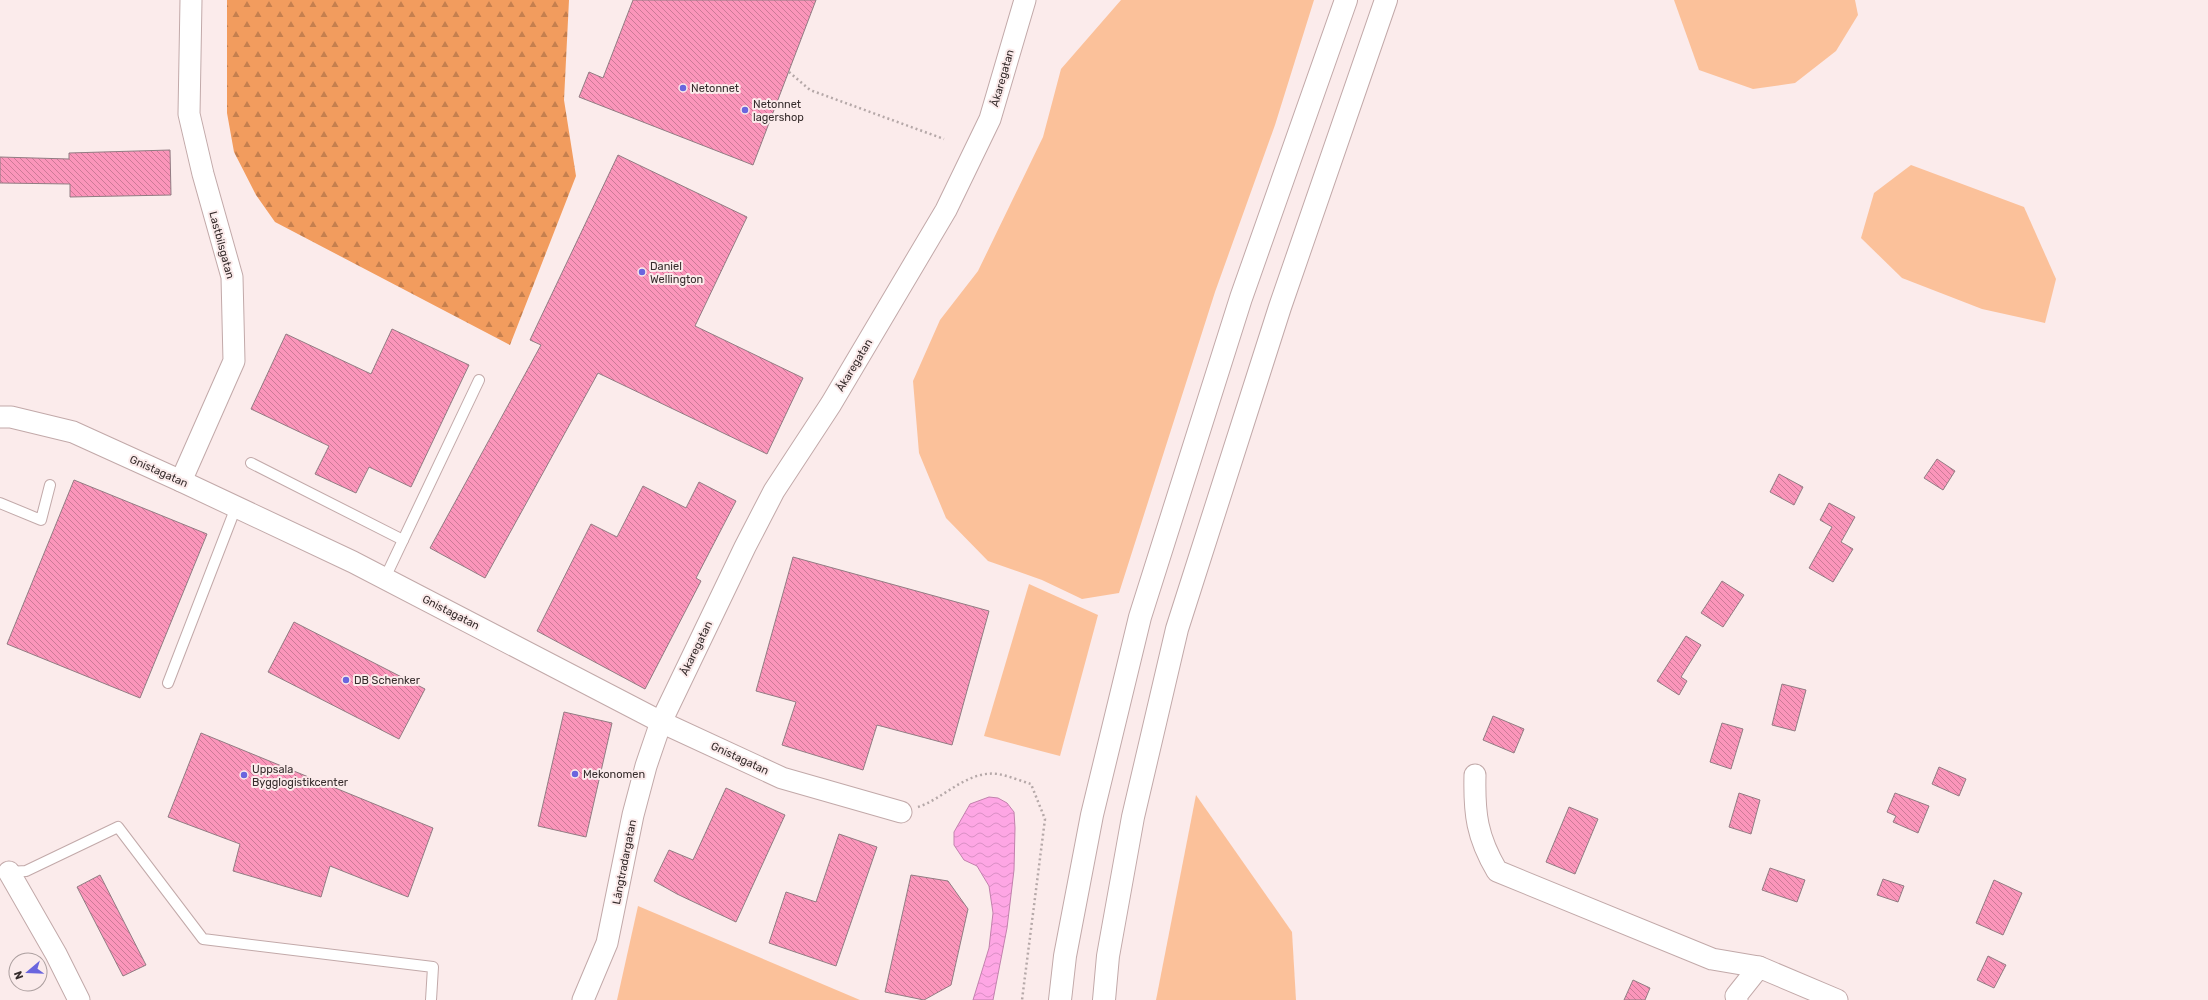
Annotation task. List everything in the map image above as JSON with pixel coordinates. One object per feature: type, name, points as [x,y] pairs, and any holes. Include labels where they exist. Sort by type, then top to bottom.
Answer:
[{"type":"highway","points":[[1060,1000],[1065,956],[1092,815],[1140,617],[1241,298],[1346,0]]},
{"type":"highway","points":[[1104,1000],[1108,956],[1133,817],[1177,629],[1280,307],[1386,0]]},
{"type":"street","name":"Lastbilsgatan","points":[[182,481],[234,361],[232,277],[203,174],[189,114],[191,0]]},
{"type":"street","name":"Åkaregatan","points":[[661,722],[774,490],[831,404],[946,210],[990,119],[1025,0]]},
{"type":"street","name":"Gnistagatan","points":[[0,417],[11,417],[73,432],[182,481],[385,578],[661,722],[782,778],[901,812]]},
{"type":"street","name":"Långtradargatan","points":[[583,1000],[607,943],[633,815],[646,766],[661,722]]},
{"type":"street","points":[[1475,775],[1475,808],[1484,849],[1497,871],[1712,960],[1759,966],[1837,1000]]},
{"type":"street","points":[[9,872],[56,954],[78,1000]]},
{"type":"street","points":[[1737,1000],[1736,996],[1759,966]]},
{"type":"lane","points":[[385,578],[479,380]]},
{"type":"lane","points":[[252,464],[403,540]]},
{"type":"lane","points":[[0,503],[41,520],[50,485]]},
{"type":"lane","points":[[168,682],[236,506]]},
{"type":"lane","points":[[9,872],[26,871],[118,827],[202,939],[433,967],[431,1000]]},
{"type":"path","points":[[789,72],[810,90],[944,139]]},
{"type":"path","points":[[901,812],[928,804],[969,779],[997,774],[1031,784],[1045,819],[1022,1000]]},
{"type":"shaded area","points":[[1121,0],[1314,0],[1275,125],[1215,292],[1119,593],[1082,599],[1042,580],[988,561],[946,518],[919,453],[913,381],[940,320],[978,271],[1043,137],[1061,69]]},
{"type":"shaded area","points":[[1674,0],[1855,0],[1858,15],[1836,51],[1795,83],[1753,89],[1699,70]]},
{"type":"shaded area","points":[[1911,165],[2024,207],[2056,279],[2045,323],[1982,309],[1902,278],[1861,238],[1874,193]]},
{"type":"shaded area","points":[[1029,584],[1098,615],[1060,756],[984,736]]},
{"type":"shaded area","points":[[1196,795],[1292,932],[1296,1000],[1156,1000]]},
{"type":"shaded area","points":[[638,906],[860,1000],[617,1000]]},
{"type":"green space","points":[[227,0],[569,0],[564,100],[576,176],[510,345],[275,222],[256,195],[234,152],[227,113]]},
{"type":"water","points":[[989,797],[998,798],[1007,803],[1014,812],[1014,870],[1007,928],[993,1000],[973,1000],[989,948],[993,913],[989,886],[977,866],[964,860],[954,845],[954,832],[970,804]]},
{"type":"building","name":"Netonnet","points":[[633,0],[816,0],[753,165],[579,97],[589,72],[603,78]]},
{"type":"building","points":[[170,150],[171,195],[70,197],[70,184],[0,183],[0,157],[69,159],[69,153]]},
{"type":"building","name":"Daniel Wellington","points":[[618,155],[747,217],[695,326],[803,378],[767,454],[598,373],[485,578],[430,548],[541,345],[530,340]]},
{"type":"building","points":[[392,329],[469,365],[411,487],[369,467],[356,493],[315,474],[329,446],[251,409],[286,334],[371,374]]},
{"type":"building","points":[[1937,459],[1955,471],[1943,490],[1924,478]]},
{"type":"building","points":[[1779,474],[1803,487],[1794,505],[1770,492]]},
{"type":"building","points":[[74,480],[207,534],[140,698],[7,644]]},
{"type":"building","points":[[699,482],[736,501],[696,578],[701,581],[645,689],[537,631],[591,524],[617,537],[643,486],[686,508]]},
{"type":"building","points":[[1829,503],[1855,517],[1841,542],[1853,549],[1833,582],[1809,568],[1832,527],[1820,520]]},
{"type":"building","points":[[793,557],[989,611],[952,745],[877,725],[863,770],[782,745],[796,702],[756,691]]},
{"type":"building","points":[[1722,581],[1744,595],[1723,627],[1701,613]]},
{"type":"building","name":"DB Schenker","points":[[294,622],[425,689],[399,739],[268,672]]},
{"type":"building","points":[[1686,636],[1701,645],[1681,677],[1687,681],[1679,695],[1657,681]]},
{"type":"building","points":[[1782,684],[1806,690],[1795,731],[1772,725]]},
{"type":"building","name":"Mekonomen","points":[[564,712],[612,723],[586,837],[538,826]]},
{"type":"building","points":[[1493,716],[1524,729],[1514,753],[1483,740]]},
{"type":"building","points":[[1722,723],[1743,729],[1731,769],[1710,762]]},
{"type":"building","name":"Uppsala Bygglogistikcenter","points":[[201,733],[433,828],[408,897],[330,866],[321,897],[233,871],[240,844],[168,817]]},
{"type":"building","points":[[1939,767],[1966,779],[1959,796],[1932,784]]},
{"type":"building","points":[[726,788],[785,815],[736,922],[677,894],[654,881],[669,850],[693,860]]},
{"type":"building","points":[[1739,793],[1760,800],[1751,834],[1729,827]]},
{"type":"building","points":[[1895,793],[1929,806],[1918,833],[1893,822],[1896,816],[1887,812]]},
{"type":"building","points":[[1569,807],[1598,819],[1575,874],[1546,862]]},
{"type":"building","points":[[839,834],[877,847],[836,966],[769,943],[786,892],[816,902]]},
{"type":"building","points":[[1770,868],[1805,880],[1797,902],[1762,890]]},
{"type":"building","points":[[100,875],[146,965],[123,976],[77,887]]},
{"type":"building","points":[[911,875],[948,881],[968,909],[951,985],[924,1000],[885,992]]},
{"type":"building","points":[[1883,879],[1904,886],[1898,902],[1877,895]]},
{"type":"building","points":[[1994,880],[2022,893],[2003,935],[1976,923]]},
{"type":"building","points":[[1988,956],[2006,965],[1994,988],[1977,980]]},
{"type":"building","points":[[1633,980],[1650,988],[1645,1000],[1624,1000]]},
{"type":"place","name":"Netonnet","points":[[683,88]]},
{"type":"place","name":"Netonnet lagershop","points":[[745,110]]},
{"type":"place","name":"Daniel Wellington","points":[[642,272]]},
{"type":"place","name":"DB Schenker","points":[[346,680]]},
{"type":"place","name":"Mekonomen","points":[[575,774]]},
{"type":"place","name":"Uppsala Bygglogistikcenter","points":[[244,775]]}]
